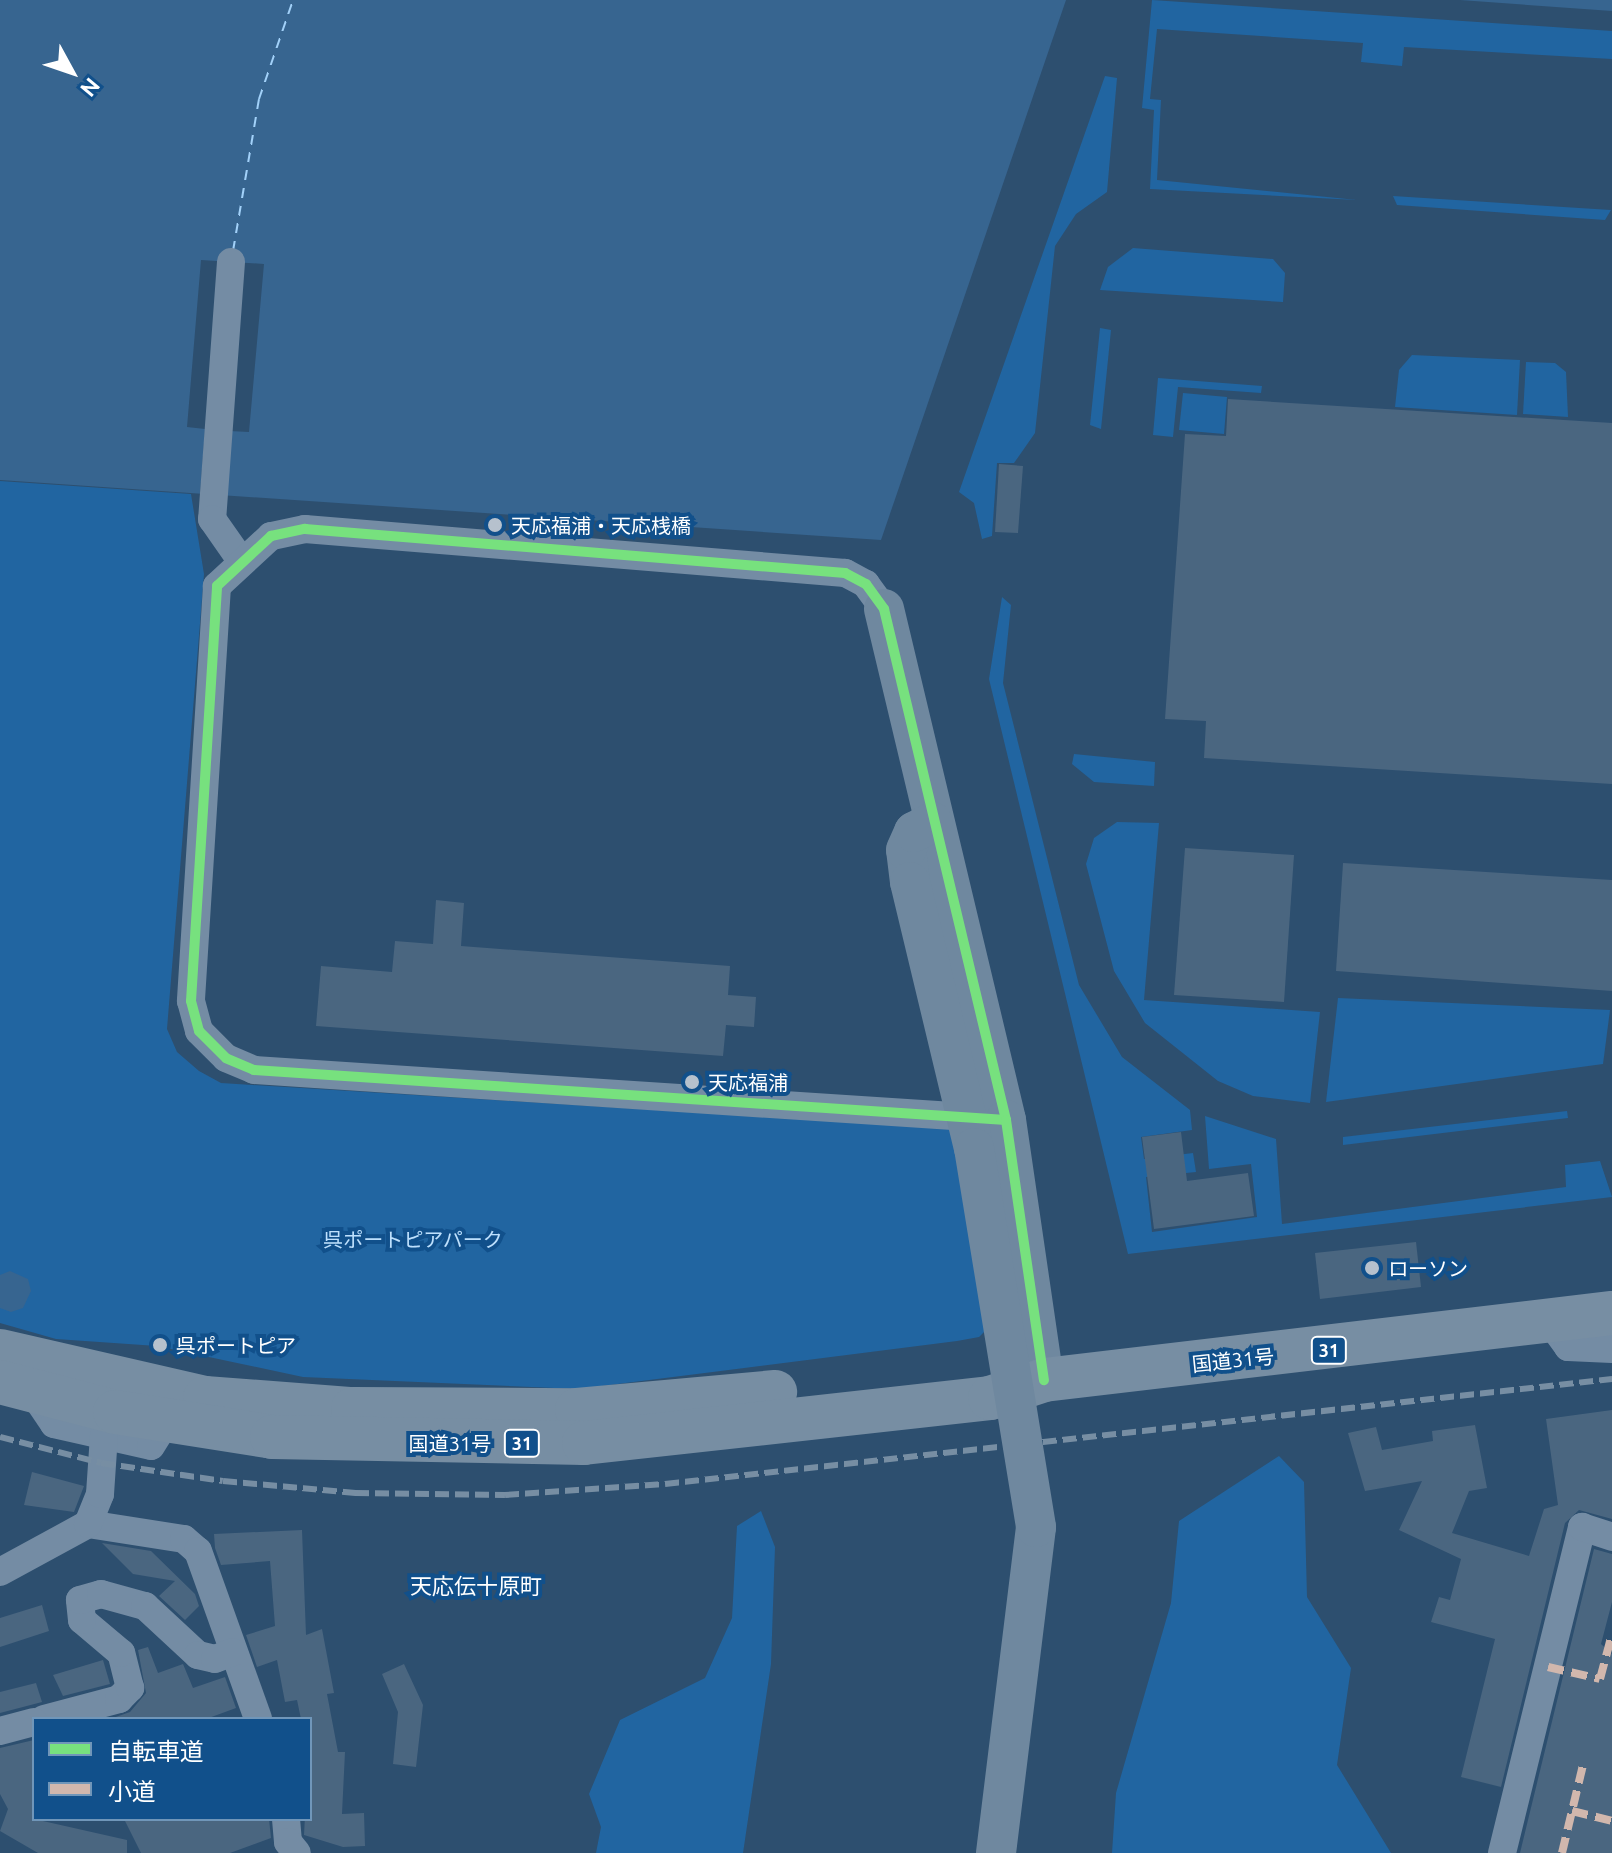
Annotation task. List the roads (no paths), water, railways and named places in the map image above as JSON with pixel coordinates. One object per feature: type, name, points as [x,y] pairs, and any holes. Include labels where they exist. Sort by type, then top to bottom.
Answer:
[{"type":"highway","name":"国道31号","points":[[15,1386],[167,1420],[272,1437],[584,1443],[990,1398],[1044,1380],[1612,1313]]},
{"type":"highway","name":"国道31号","points":[[0,1351],[205,1398],[353,1409],[577,1410],[986,1374],[1044,1380]]},
{"type":"street","points":[[231,262],[212,519],[240,559]]},
{"type":"street","points":[[1006,1120],[254,1070],[226,1058],[199,1031],[191,1001],[217,586],[240,559],[271,536],[305,529],[845,573],[866,584],[884,609],[1006,1120],[1044,1380]]},
{"type":"street","points":[[933,822],[914,832],[906,850],[910,882],[974,1148],[1036,1527],[996,1853]]},
{"type":"street","points":[[1550,1322],[1568,1347],[1612,1349]]},
{"type":"street","points":[[15,1386],[54,1424],[104,1436],[151,1446],[167,1420]]},
{"type":"street","points":[[88,1524],[100,1494],[104,1436]]},
{"type":"street","points":[[6,1562],[88,1524],[184,1539],[198,1551],[257,1717]]},
{"type":"street","points":[[1502,1853],[1582,1527],[1612,1537]]},
{"type":"street","points":[[52,1717],[119,1699],[130,1688],[121,1653],[82,1620],[80,1600],[101,1594],[145,1606],[198,1655],[215,1659],[233,1652]]},
{"type":"street","points":[[0,1731],[32,1723]]},
{"type":"street","points":[[286,1821],[288,1842],[297,1853]]},
{"type":"railway","points":[[0,1437],[101,1463],[223,1481],[355,1493],[505,1495],[665,1484],[1612,1379]]},
{"type":"place","name":"天応福浦・天応桟橋","points":[[495,525]]},
{"type":"place","name":"天応福浦","points":[[692,1082]]},
{"type":"place","name":"ローソン","points":[[1372,1268]]},
{"type":"place","name":"呉ポートピア","points":[[160,1345]]},
{"type":"district","name":"天応伝十原町","points":[[476,1586]]},
{"type":"park label","name":"呉ポートピアパーク","points":[[413,1239]]}]
